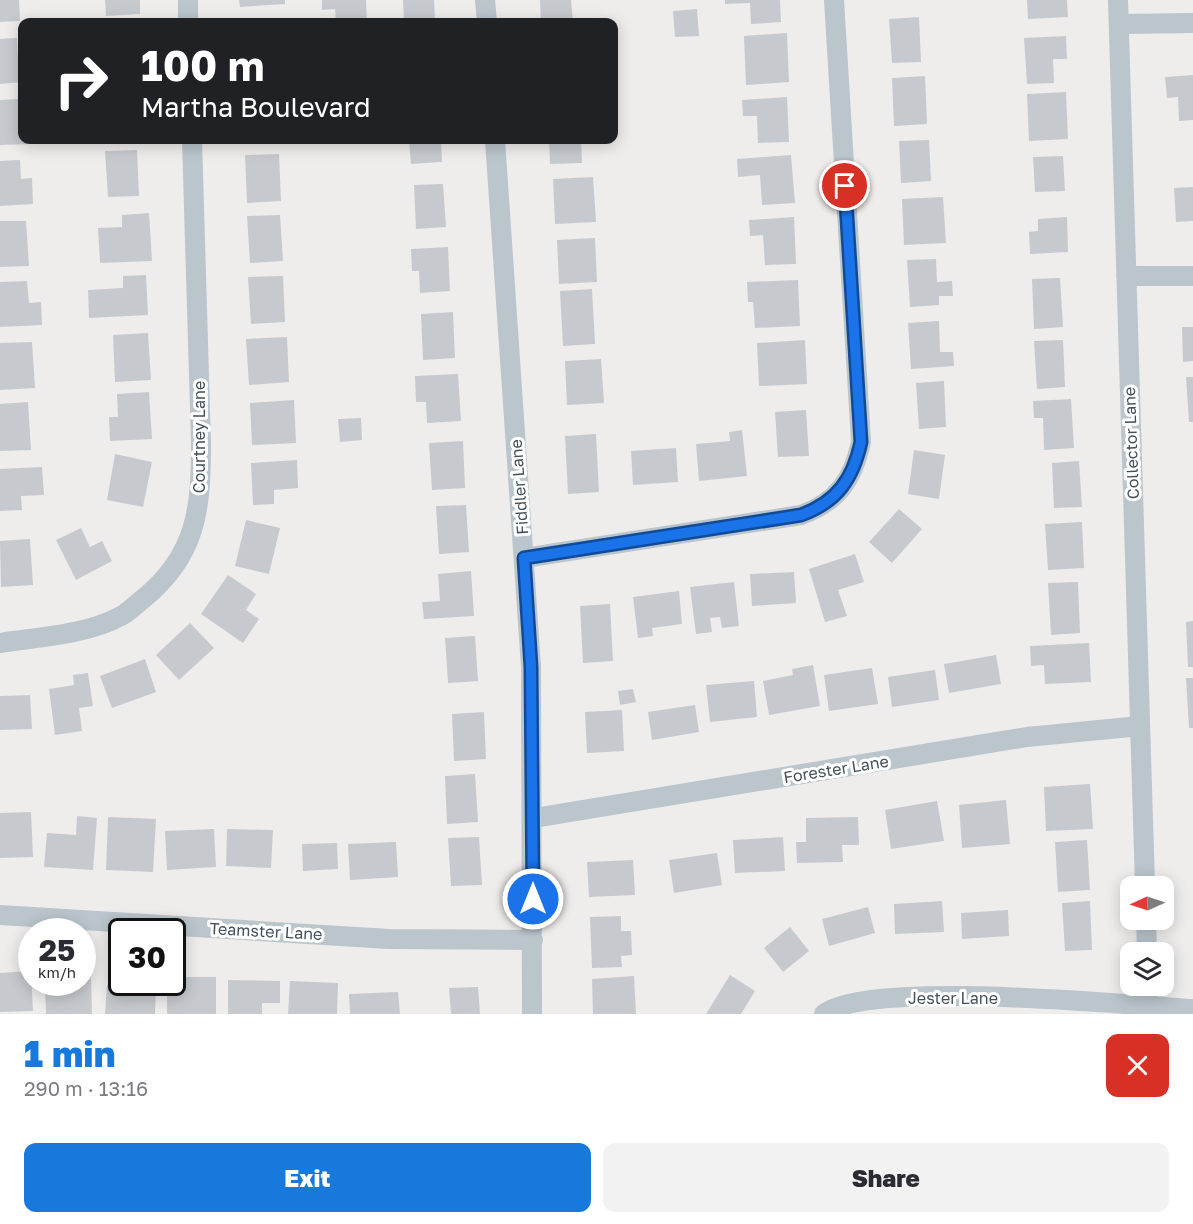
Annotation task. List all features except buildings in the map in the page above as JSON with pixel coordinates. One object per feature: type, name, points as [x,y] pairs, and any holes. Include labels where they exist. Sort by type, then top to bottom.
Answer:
[{"type":"street","points":[[188,0],[188,18]]},
{"type":"street","points":[[485,0],[487,18]]},
{"type":"street","points":[[524,558],[801,515],[818,509],[837,495],[856,466],[861,442],[834,0]]},
{"type":"street","name":"Collector Lane","points":[[1118,0],[1144,876]]},
{"type":"street","points":[[1119,24],[1193,23]]},
{"type":"street","name":"Courtney Lane","points":[[0,643],[76,631],[121,616],[163,583],[184,553],[196,524],[201,492],[201,453],[192,144]]},
{"type":"street","name":"Fiddler Lane","points":[[495,144],[531,667],[534,818],[532,1014]]},
{"type":"street","points":[[1126,276],[1193,276]]},
{"type":"street","name":"Forester Lane","points":[[534,818],[1027,737],[1140,726]]},
{"type":"street","name":"Teamster Lane","points":[[0,915],[389,939],[532,940]]},
{"type":"street","name":"Jester Lane","points":[[824,1014],[856,1001],[942,995],[1193,1009]]},
{"type":"street","points":[[1148,996],[1148,1006]]},
{"type":"route","points":[[533,899],[531,667],[524,558],[801,515],[818,509],[837,495],[856,466],[861,442],[845,186]]}]
